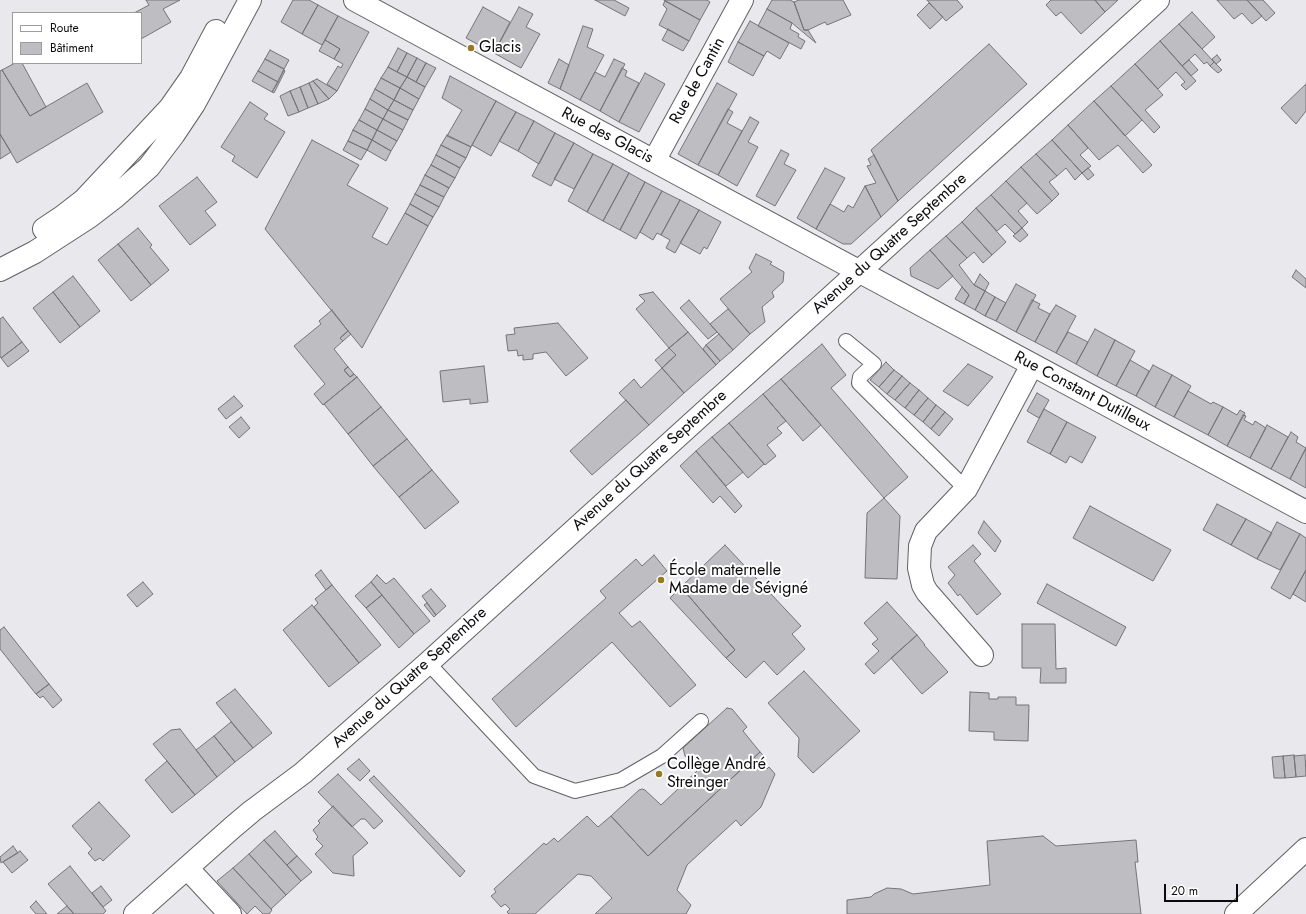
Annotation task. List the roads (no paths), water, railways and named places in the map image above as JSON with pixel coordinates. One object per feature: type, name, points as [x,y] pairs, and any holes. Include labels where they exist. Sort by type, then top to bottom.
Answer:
[{"type":"street","points":[[0,255],[62,217],[84,200],[159,121],[191,78],[233,0]]},
{"type":"street","points":[[0,270],[35,252],[89,217],[115,197],[149,167],[194,104],[250,0]]},
{"type":"street","name":"Rue des Glacis","points":[[355,0],[859,272]]},
{"type":"street","name":"Rue de Cantin","points":[[654,162],[742,0]]},
{"type":"street","name":"Avenue du Quatre Septembre","points":[[135,914],[247,815],[303,774],[428,663],[1158,0]]},
{"type":"street","name":"Rue Constant Dutilleux","points":[[859,272],[1306,512]]},
{"type":"street","points":[[982,655],[927,592],[923,585],[919,568],[920,546],[926,531],[966,489],[1032,365]]},
{"type":"street","points":[[1236,914],[1306,850]]},
{"type":"street","points":[[187,868],[230,914]]},
{"type":"lane","points":[[846,341],[874,364],[860,377],[859,384],[966,489]]},
{"type":"lane","points":[[428,663],[534,776],[575,791],[621,780],[662,756],[701,721]]},
{"type":"place","name":"Glacis","points":[[471,48]]},
{"type":"place","name":"École maternelle Madame de Sévigné","points":[[661,580]]},
{"type":"place","name":"Collège André Streinger","points":[[659,774]]}]
